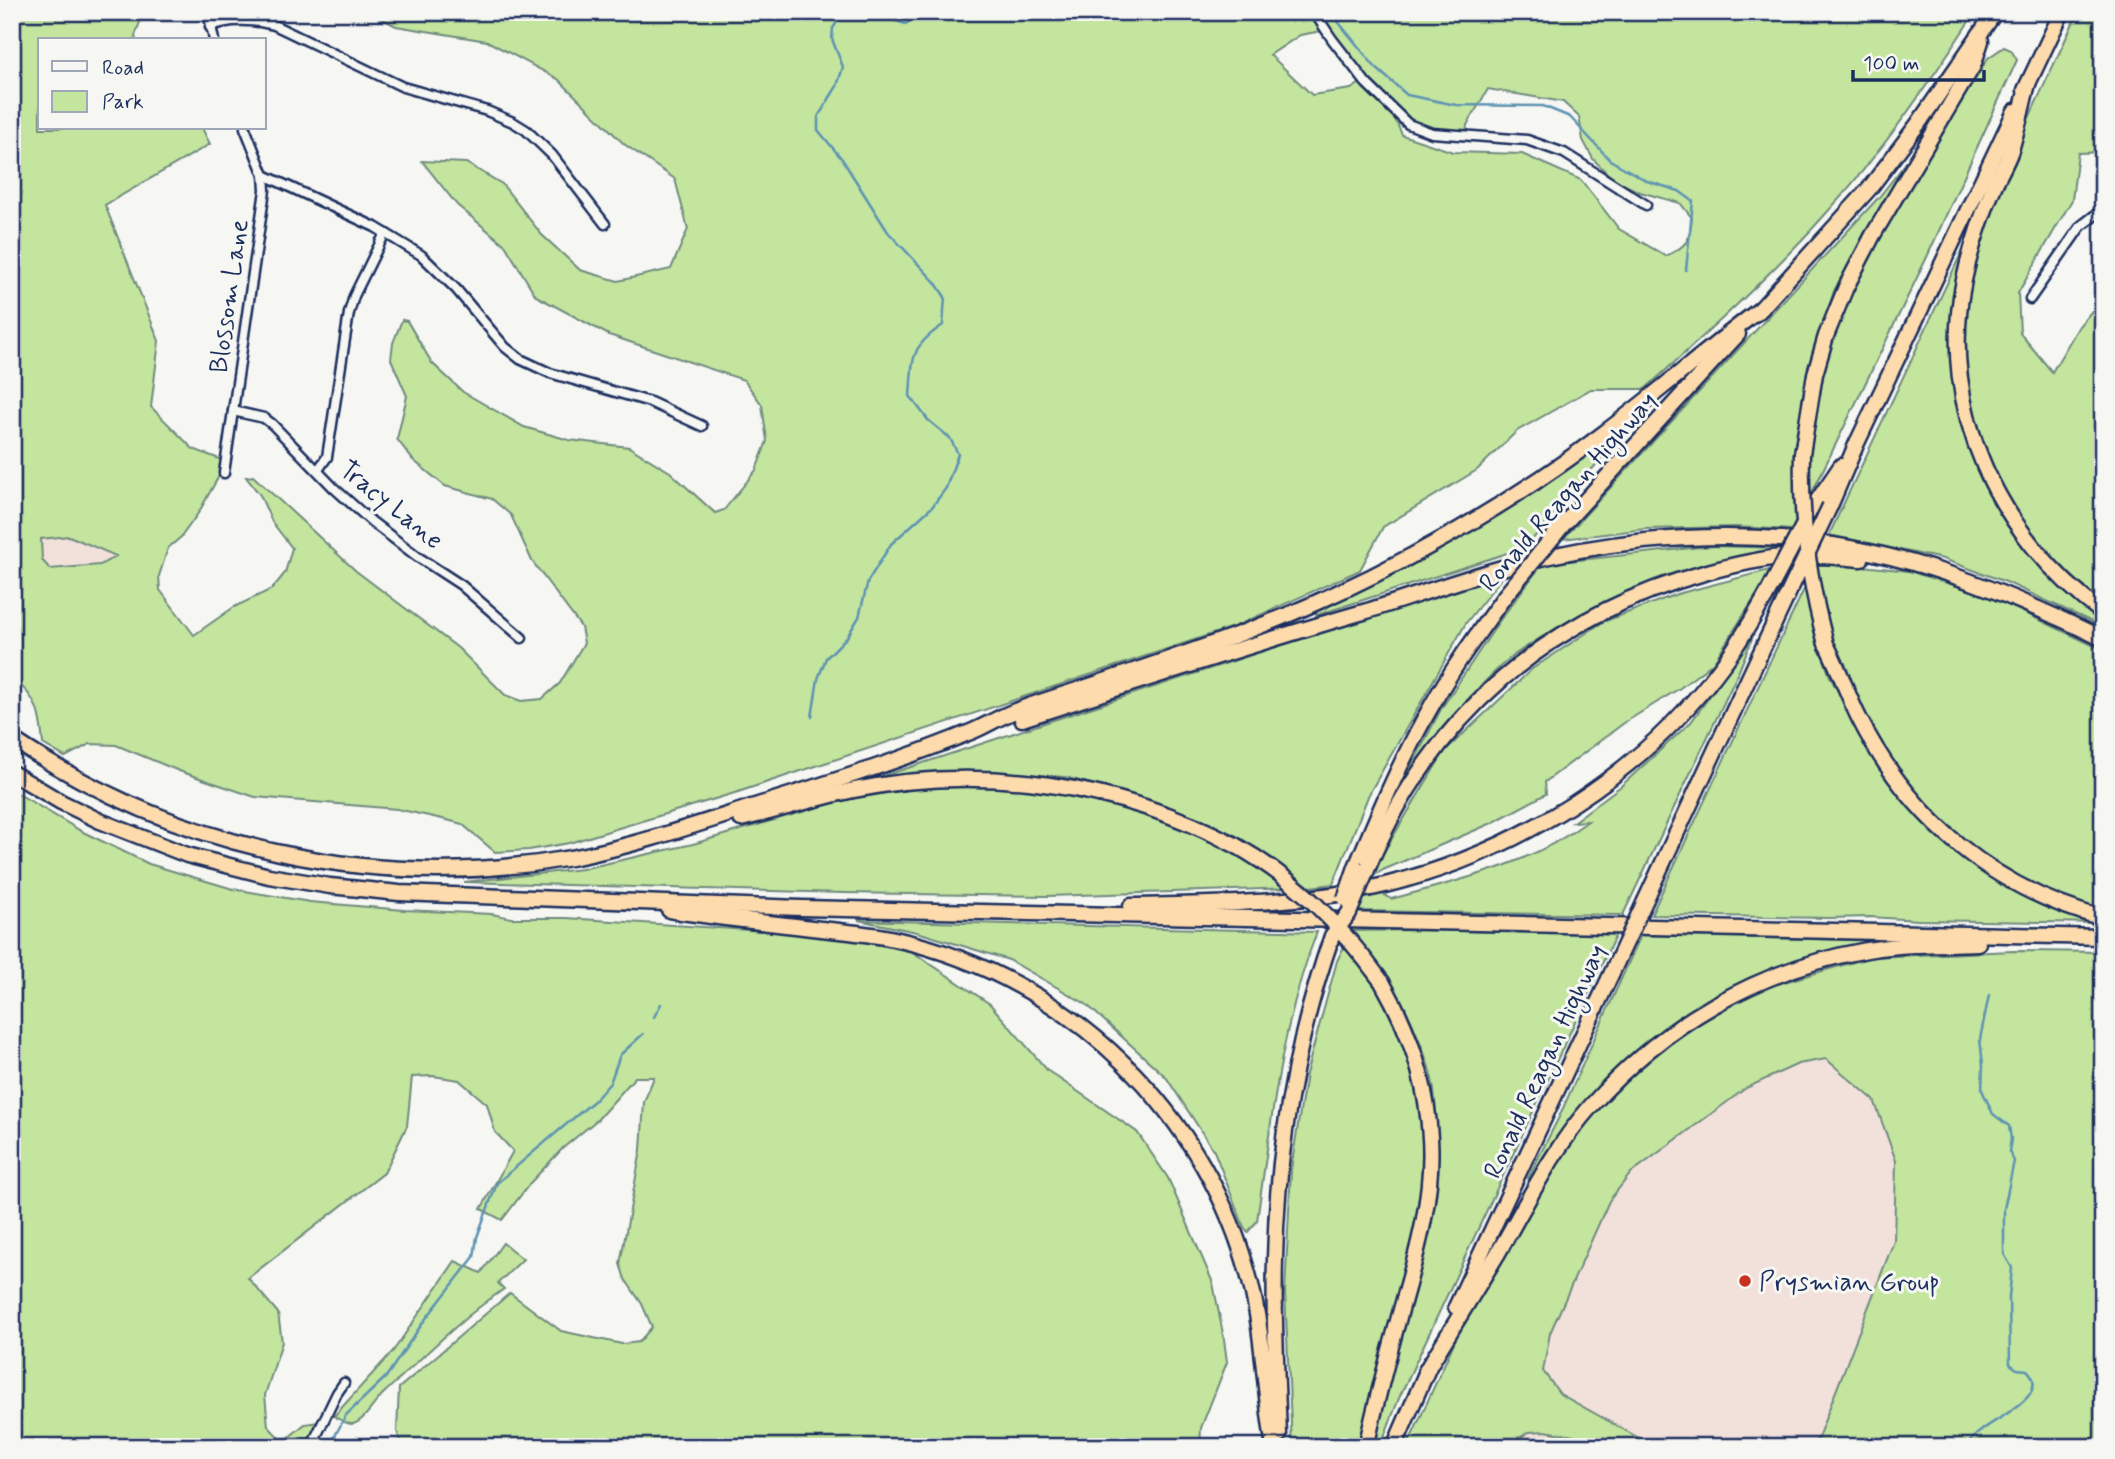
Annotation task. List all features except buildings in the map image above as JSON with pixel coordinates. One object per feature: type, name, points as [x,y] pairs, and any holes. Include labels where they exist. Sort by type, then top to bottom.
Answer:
[{"type":"highway","name":"Ronald Reagan Highway","points":[[1280,1447],[1274,1285],[1282,1156],[1302,1041],[1332,936],[1363,866],[1396,773],[1433,702],[1504,597],[1562,526],[1869,189],[1918,124],[1995,12]]},
{"type":"highway","name":"Ronald Reagan Highway","points":[[1394,1447],[1426,1371],[1830,506],[1856,445],[2062,12]]},
{"type":"highway","points":[[1986,26],[1973,66],[1873,234],[1846,287],[1818,363],[1802,454],[1804,533],[1810,583],[1826,644],[1853,706],[1891,771],[1929,818],[1971,857],[2015,884],[2065,906],[2103,918]]},
{"type":"highway","points":[[2028,83],[2010,152],[1983,214],[1964,280],[1959,332],[1962,384],[1969,422],[1981,461],[2007,513],[2052,570],[2103,613]]},
{"type":"highway","points":[[634,843],[781,797],[973,731],[1009,714],[1229,638],[1337,593],[1489,513],[1599,437],[1762,308]]},
{"type":"highway","points":[[1067,913],[1112,907],[1256,902],[1383,885],[1423,874],[1499,846],[1574,803],[1608,780],[1664,731],[1724,664],[1766,596],[1809,513],[1856,445]]},
{"type":"highway","points":[[973,731],[1009,723],[1502,568],[1594,548],[1686,540],[1774,539],[1820,543],[1908,562],[1998,590],[2103,639]]},
{"type":"highway","points":[[1363,866],[1404,794],[1458,721],[1514,668],[1577,625],[1626,600],[1672,582],[1741,563],[1794,555],[1908,562]]},
{"type":"highway","points":[[12,739],[100,790],[170,822],[255,848],[320,862],[408,869],[499,867],[573,857],[855,790],[905,782],[975,779],[1020,781],[1110,796],[1191,823],[1235,845],[1271,866],[1349,937],[1382,982],[1409,1034],[1421,1073],[1428,1119],[1430,1162],[1423,1224],[1366,1447]]},
{"type":"highway","points":[[12,774],[61,802],[142,839],[216,863],[269,876],[399,893],[801,908],[2103,937]]},
{"type":"highway","points":[[630,901],[722,918],[874,935],[947,953],[987,969],[1031,992],[1067,1014],[1105,1044],[1146,1084],[1174,1119],[1205,1169],[1230,1222],[1251,1285],[1274,1447]]},
{"type":"highway","points":[[1426,1371],[1563,1142],[1607,1087],[1670,1033],[1732,994],[1765,979],[1823,960],[1900,946],[1990,943],[2040,935]]},
{"type":"street","points":[[208,12],[213,38]]},
{"type":"street","points":[[1314,12],[1366,83],[1408,124],[1432,133],[1527,140],[1564,153],[1646,205]]},
{"type":"street","points":[[210,27],[219,22],[274,25],[404,87],[487,111],[513,122],[526,130],[552,155],[605,224]]},
{"type":"street","name":"Blossom Lane","points":[[224,473],[265,190],[264,176],[247,130]]},
{"type":"street","points":[[264,176],[405,244],[437,268],[505,347],[520,359],[551,373],[650,402],[702,426]]},
{"type":"street","points":[[2030,299],[2081,226],[2093,214],[2103,209]]},
{"type":"street","points":[[318,470],[327,457],[349,313],[354,296],[385,233]]},
{"type":"street","name":"Tracy Lane","points":[[233,411],[264,418],[272,424],[334,488],[375,524],[418,557],[446,573],[522,638]]},
{"type":"street","points":[[311,1447],[344,1383]]},
{"type":"shaded area","points":[[69,536],[117,555],[100,565],[50,569],[42,560],[41,539]]},
{"type":"shaded area","points":[[1827,1059],[1874,1100],[1896,1161],[1894,1241],[1817,1440],[1805,1447],[1655,1447],[1560,1394],[1543,1371],[1550,1333],[1609,1201],[1631,1173],[1746,1088],[1798,1064]]},
{"type":"shaded area","points":[[1545,1431],[1580,1437],[1603,1447],[1505,1447],[1529,1432]]},
{"type":"green space","points":[[12,12],[170,12],[141,19],[136,38],[38,38],[38,130],[203,130],[210,144],[105,205],[159,341],[151,407],[193,449],[222,460],[220,474],[199,512],[181,537],[168,548],[159,576],[160,590],[194,635],[234,607],[272,589],[285,573],[292,548],[272,522],[260,495],[246,477],[253,476],[356,571],[458,648],[505,695],[521,701],[542,699],[560,683],[584,643],[581,627],[532,561],[511,515],[492,499],[445,486],[413,460],[397,439],[407,396],[391,359],[393,343],[402,320],[407,321],[432,363],[463,392],[524,427],[569,440],[629,447],[670,472],[715,513],[724,510],[756,470],[767,441],[762,405],[744,380],[609,335],[536,296],[505,245],[457,205],[422,161],[466,163],[502,184],[542,235],[580,270],[618,281],[671,269],[688,229],[675,179],[624,144],[558,79],[487,41],[396,26],[369,12],[1311,12],[1322,31],[1300,35],[1270,55],[1312,95],[1351,89],[1362,82],[1393,114],[1402,135],[1453,152],[1522,154],[1581,180],[1619,229],[1666,256],[1686,242],[1692,218],[1680,203],[1640,192],[1614,180],[1593,159],[1583,140],[1579,117],[1563,102],[1488,89],[1467,125],[1466,134],[1423,127],[1409,119],[1380,93],[1317,12],[1975,12],[1903,118],[1843,194],[1758,284],[1645,389],[1591,389],[1517,431],[1477,470],[1383,527],[1360,570],[1236,626],[738,792],[569,843],[529,850],[495,852],[462,824],[397,809],[255,797],[179,771],[116,745],[90,744],[65,757],[43,744],[36,707],[21,685],[12,678]],"holes":[[[69,536],[116,556],[100,565],[50,569],[42,560],[41,539]]]},
{"type":"green space","points":[[2078,12],[2103,12],[2103,152],[2078,153],[2072,200],[2018,293],[2020,333],[2052,372],[2079,326],[2103,298],[2103,605],[2054,563],[2024,526],[1999,486],[1988,462],[1972,411],[1964,357],[1965,303],[1979,244],[2018,143]]},
{"type":"green space","points":[[2004,47],[2011,50],[2017,60],[1927,257],[1807,503],[1813,405],[1841,311],[1883,226],[1988,58]]},
{"type":"green space","points":[[1905,164],[1834,291],[1807,373],[1794,451],[1797,524],[1794,530],[1735,527],[1645,529],[1563,539],[1879,197]]},
{"type":"green space","points":[[1966,243],[1954,295],[1951,329],[1953,364],[1958,400],[1979,470],[1994,503],[2034,560],[2050,577],[2103,620],[2103,627],[2006,582],[1943,559],[1829,535]]},
{"type":"green space","points":[[1639,414],[1526,547],[1317,615],[1314,610],[1436,551],[1539,490]]},
{"type":"green space","points":[[1710,546],[1784,548],[1781,552],[1724,561],[1669,576],[1590,609],[1541,637],[1510,658],[1476,690],[1406,777],[1441,709],[1500,620],[1540,567],[1551,563]]},
{"type":"green space","points":[[1843,564],[1909,571],[1991,597],[2103,650],[2103,911],[2022,882],[1993,864],[1935,816],[1883,751],[1856,702],[1832,646],[1822,610],[1816,565]]},
{"type":"green space","points":[[1773,569],[1713,663],[1680,688],[1624,723],[1545,782],[1546,794],[1492,823],[1383,870],[1367,880],[1444,752],[1532,669],[1603,622],[1677,594]]},
{"type":"green space","points":[[1503,576],[1466,623],[1369,794],[1333,884],[1310,887],[1258,850],[1205,820],[1133,795],[1065,777],[936,772],[865,782],[1282,645]]},
{"type":"green space","points":[[1805,587],[1829,674],[1860,735],[1920,819],[1963,857],[2004,886],[2047,907],[2103,923],[1651,915]]},
{"type":"green space","points":[[1753,636],[1623,915],[1356,911],[1361,896],[1382,894],[1391,899],[1494,869],[1543,849],[1588,821],[1573,822],[1621,786],[1691,722]]},
{"type":"green space","points":[[934,785],[1030,786],[1108,800],[1190,828],[1232,848],[1292,888],[1047,896],[464,882],[582,869],[693,844],[852,797]]},
{"type":"green space","points":[[12,790],[81,831],[149,864],[233,889],[310,902],[404,910],[827,935],[911,951],[990,1004],[1048,1071],[1137,1132],[1168,1178],[1213,1283],[1227,1362],[1201,1428],[1200,1447],[402,1447],[397,1431],[399,1388],[510,1293],[561,1331],[622,1344],[639,1342],[652,1327],[642,1304],[625,1279],[620,1264],[641,1150],[644,1102],[654,1077],[635,1077],[598,1119],[563,1148],[531,1182],[502,1220],[481,1209],[513,1151],[495,1132],[487,1104],[459,1080],[433,1076],[412,1077],[407,1126],[384,1173],[248,1278],[278,1313],[282,1342],[265,1395],[268,1426],[283,1442],[305,1424],[319,1422],[309,1447],[12,1447]]},
{"type":"green space","points":[[858,920],[1317,932],[1294,1002],[1286,1038],[1257,1221],[1248,1232],[1214,1151],[1166,1077],[1086,1004],[1009,960],[917,932]]},
{"type":"green space","points":[[1353,931],[1616,934],[1400,1396],[1380,1447],[1373,1447],[1419,1271],[1435,1182],[1437,1137],[1432,1079],[1417,1035],[1391,982]]},
{"type":"green space","points":[[1641,935],[1890,941],[1845,949],[1760,976],[1683,1017],[1647,1043],[1582,1105],[1561,1132],[1531,1181],[1528,1178],[1559,1117]]},
{"type":"green space","points":[[1346,942],[1380,987],[1402,1035],[1422,1106],[1423,1177],[1412,1245],[1362,1447],[1292,1447],[1285,1292],[1291,1169],[1306,1074],[1337,961]]},
{"type":"green space","points":[[2014,951],[2103,952],[2103,1447],[1805,1447],[1817,1440],[1894,1241],[1896,1161],[1874,1100],[1826,1059],[1798,1064],[1746,1088],[1631,1173],[1609,1201],[1550,1333],[1543,1371],[1560,1394],[1655,1447],[1603,1447],[1580,1437],[1545,1431],[1529,1432],[1505,1447],[1407,1447],[1461,1327],[1544,1183],[1597,1107],[1681,1032],[1760,989],[1871,957]]},
{"type":"green space","points":[[503,1243],[523,1259],[498,1283],[504,1289],[442,1339],[384,1393],[362,1419],[350,1424],[334,1416],[394,1350],[455,1261],[481,1273]]},
{"type":"waterway","points":[[812,717],[818,679],[826,658],[847,637],[859,617],[868,581],[891,544],[932,507],[946,488],[958,454],[950,438],[928,420],[910,396],[915,355],[924,340],[943,325],[945,297],[935,282],[888,232],[842,159],[818,130],[818,117],[837,86],[843,67],[832,39],[833,28],[843,14],[849,12]]},
{"type":"waterway","points":[[865,12],[906,24],[922,12]]},
{"type":"waterway","points":[[1293,12],[1310,18]]},
{"type":"waterway","points":[[1323,15],[1336,19],[1375,67],[1407,95],[1456,105],[1543,106],[1570,117],[1610,160],[1647,181],[1679,191],[1693,201],[1686,270]]},
{"type":"waterway","points":[[1966,1447],[1979,1433],[2019,1405],[2033,1388],[2033,1379],[2027,1370],[2017,1369],[2010,1364],[2009,1297],[2012,1268],[2004,1254],[2004,1209],[2014,1161],[2009,1152],[2009,1126],[1993,1114],[1982,1090],[1980,1039],[1989,995]]},
{"type":"waterway","points":[[654,1017],[661,1004]]},
{"type":"waterway","points":[[329,1447],[346,1415],[386,1377],[424,1321],[474,1257],[477,1237],[497,1183],[595,1100],[610,1083],[620,1055],[643,1034]]},
{"type":"place","name":"Prysmian Group","points":[[1745,1281]]}]
